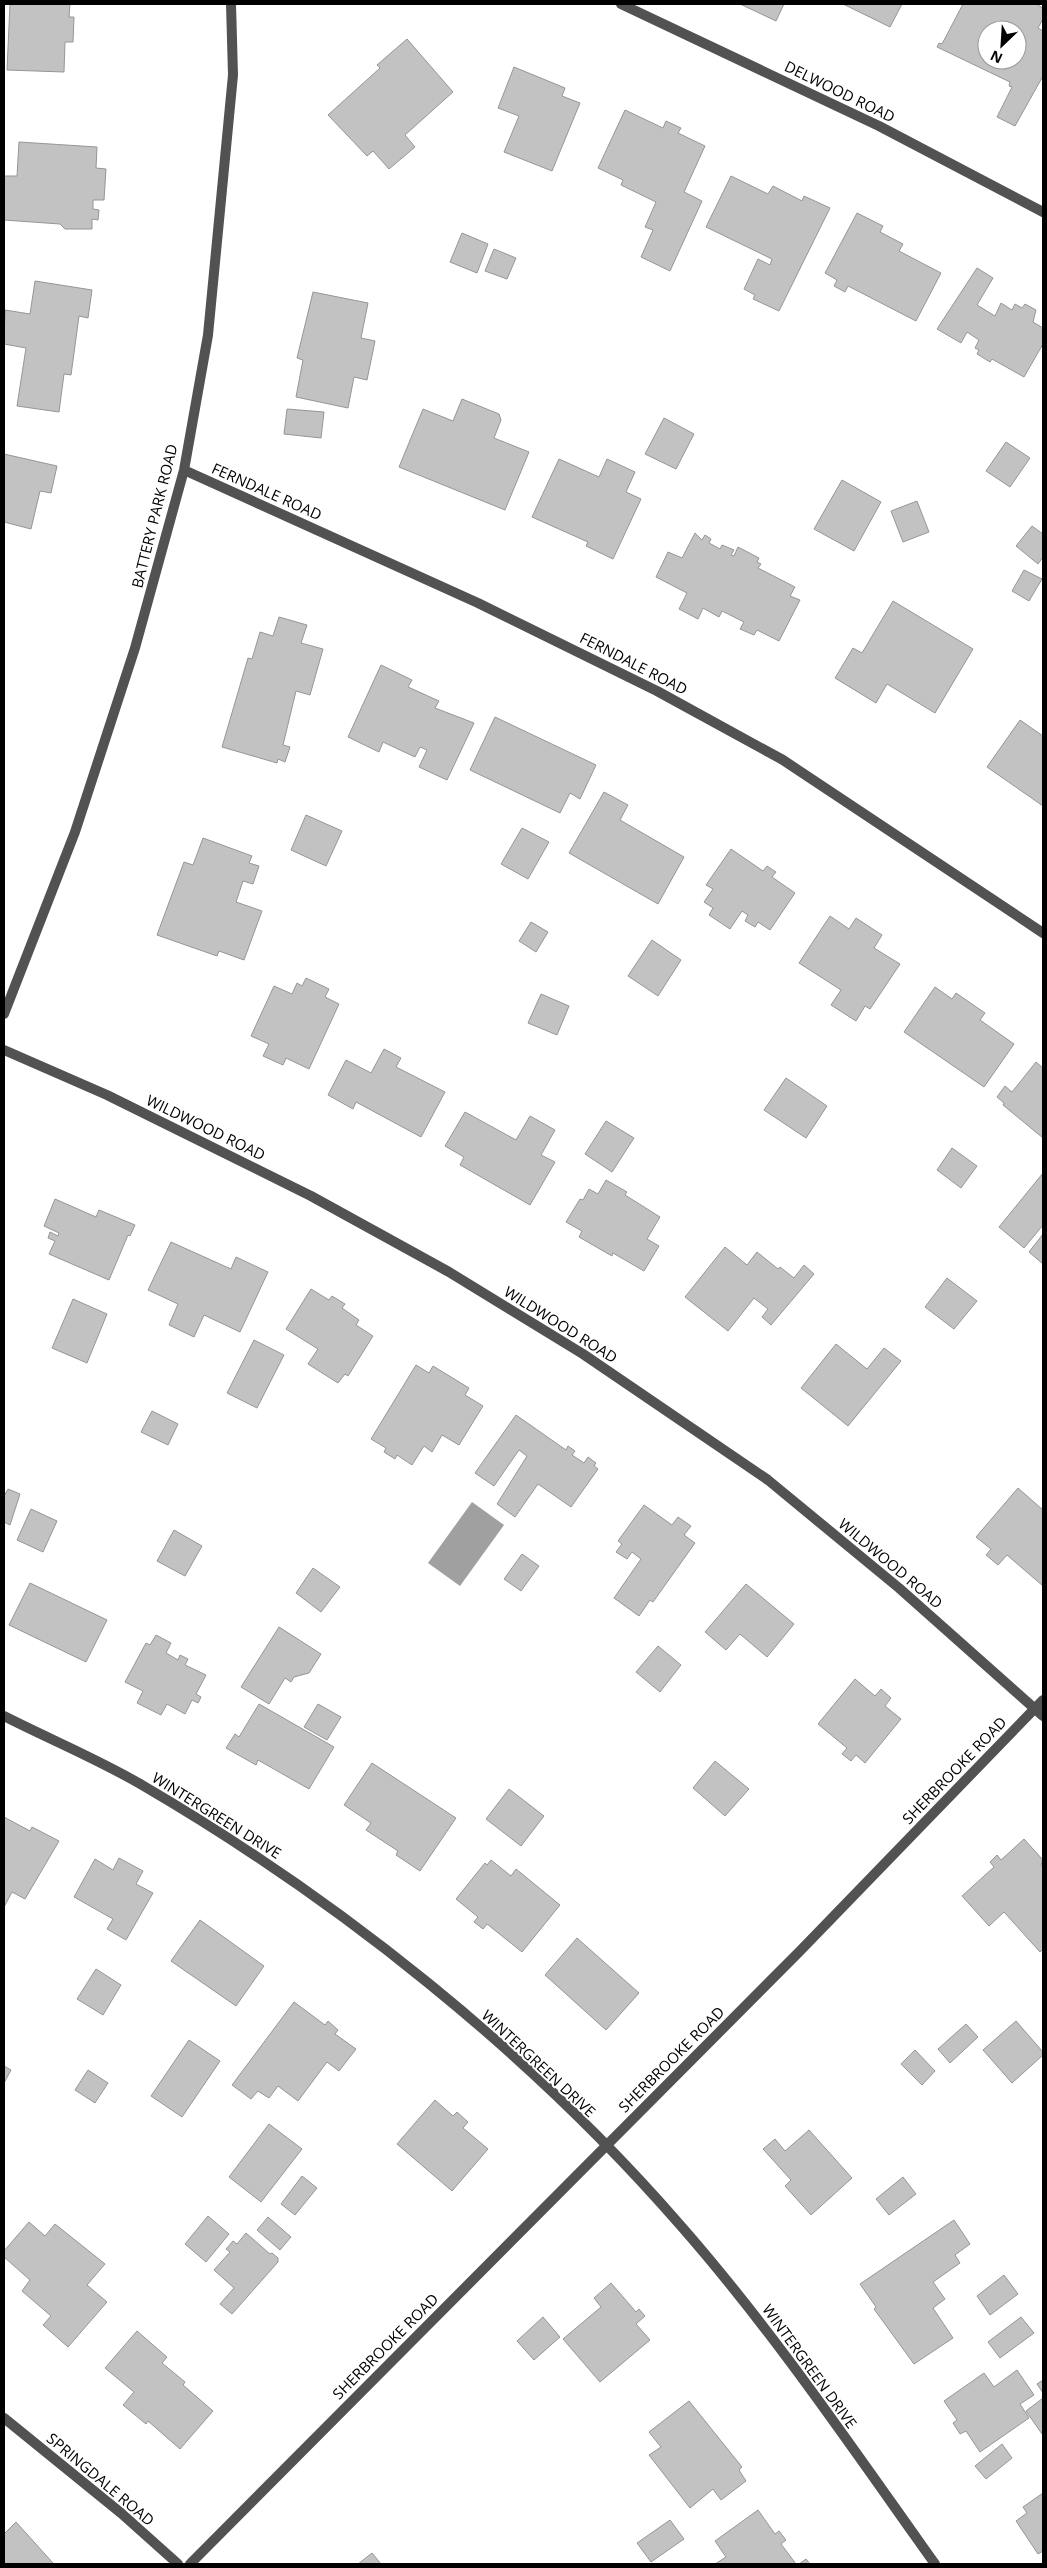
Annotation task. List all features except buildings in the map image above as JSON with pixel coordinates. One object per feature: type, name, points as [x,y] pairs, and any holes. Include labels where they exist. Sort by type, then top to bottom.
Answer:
[{"type":"street","name":"BATTERY PARK ROAD","points":[[4,1014],[75,832],[136,648],[184,470],[209,325],[233,75],[230,4]]},
{"type":"street","name":"DELWOOD ROAD","points":[[621,4],[879,126],[1043,212]]},
{"type":"street","name":"FERNDALE ROAD","points":[[184,470],[478,603],[658,691],[797,768],[1043,933]]},
{"type":"street","name":"WILDWOOD ROAD","points":[[4,1050],[107,1095],[312,1196],[449,1272],[583,1354],[768,1480],[1040,1704],[1043,1716]]},
{"type":"street","name":"SHERBROOKE ROAD","points":[[190,2564],[800,1951],[1040,1704]]},
{"type":"street","name":"WINTERGREEN DRIVE","points":[[4,1716],[139,1783],[250,1852],[354,1926],[466,2015],[526,2066],[680,2224],[775,2340],[935,2564]]},
{"type":"street","name":"SPRINGDALE ROAD","points":[[4,2418],[121,2513],[178,2564]]},
{"type":"shaded area","points":[[472,1502],[504,1525],[460,1586],[428,1563]]}]
